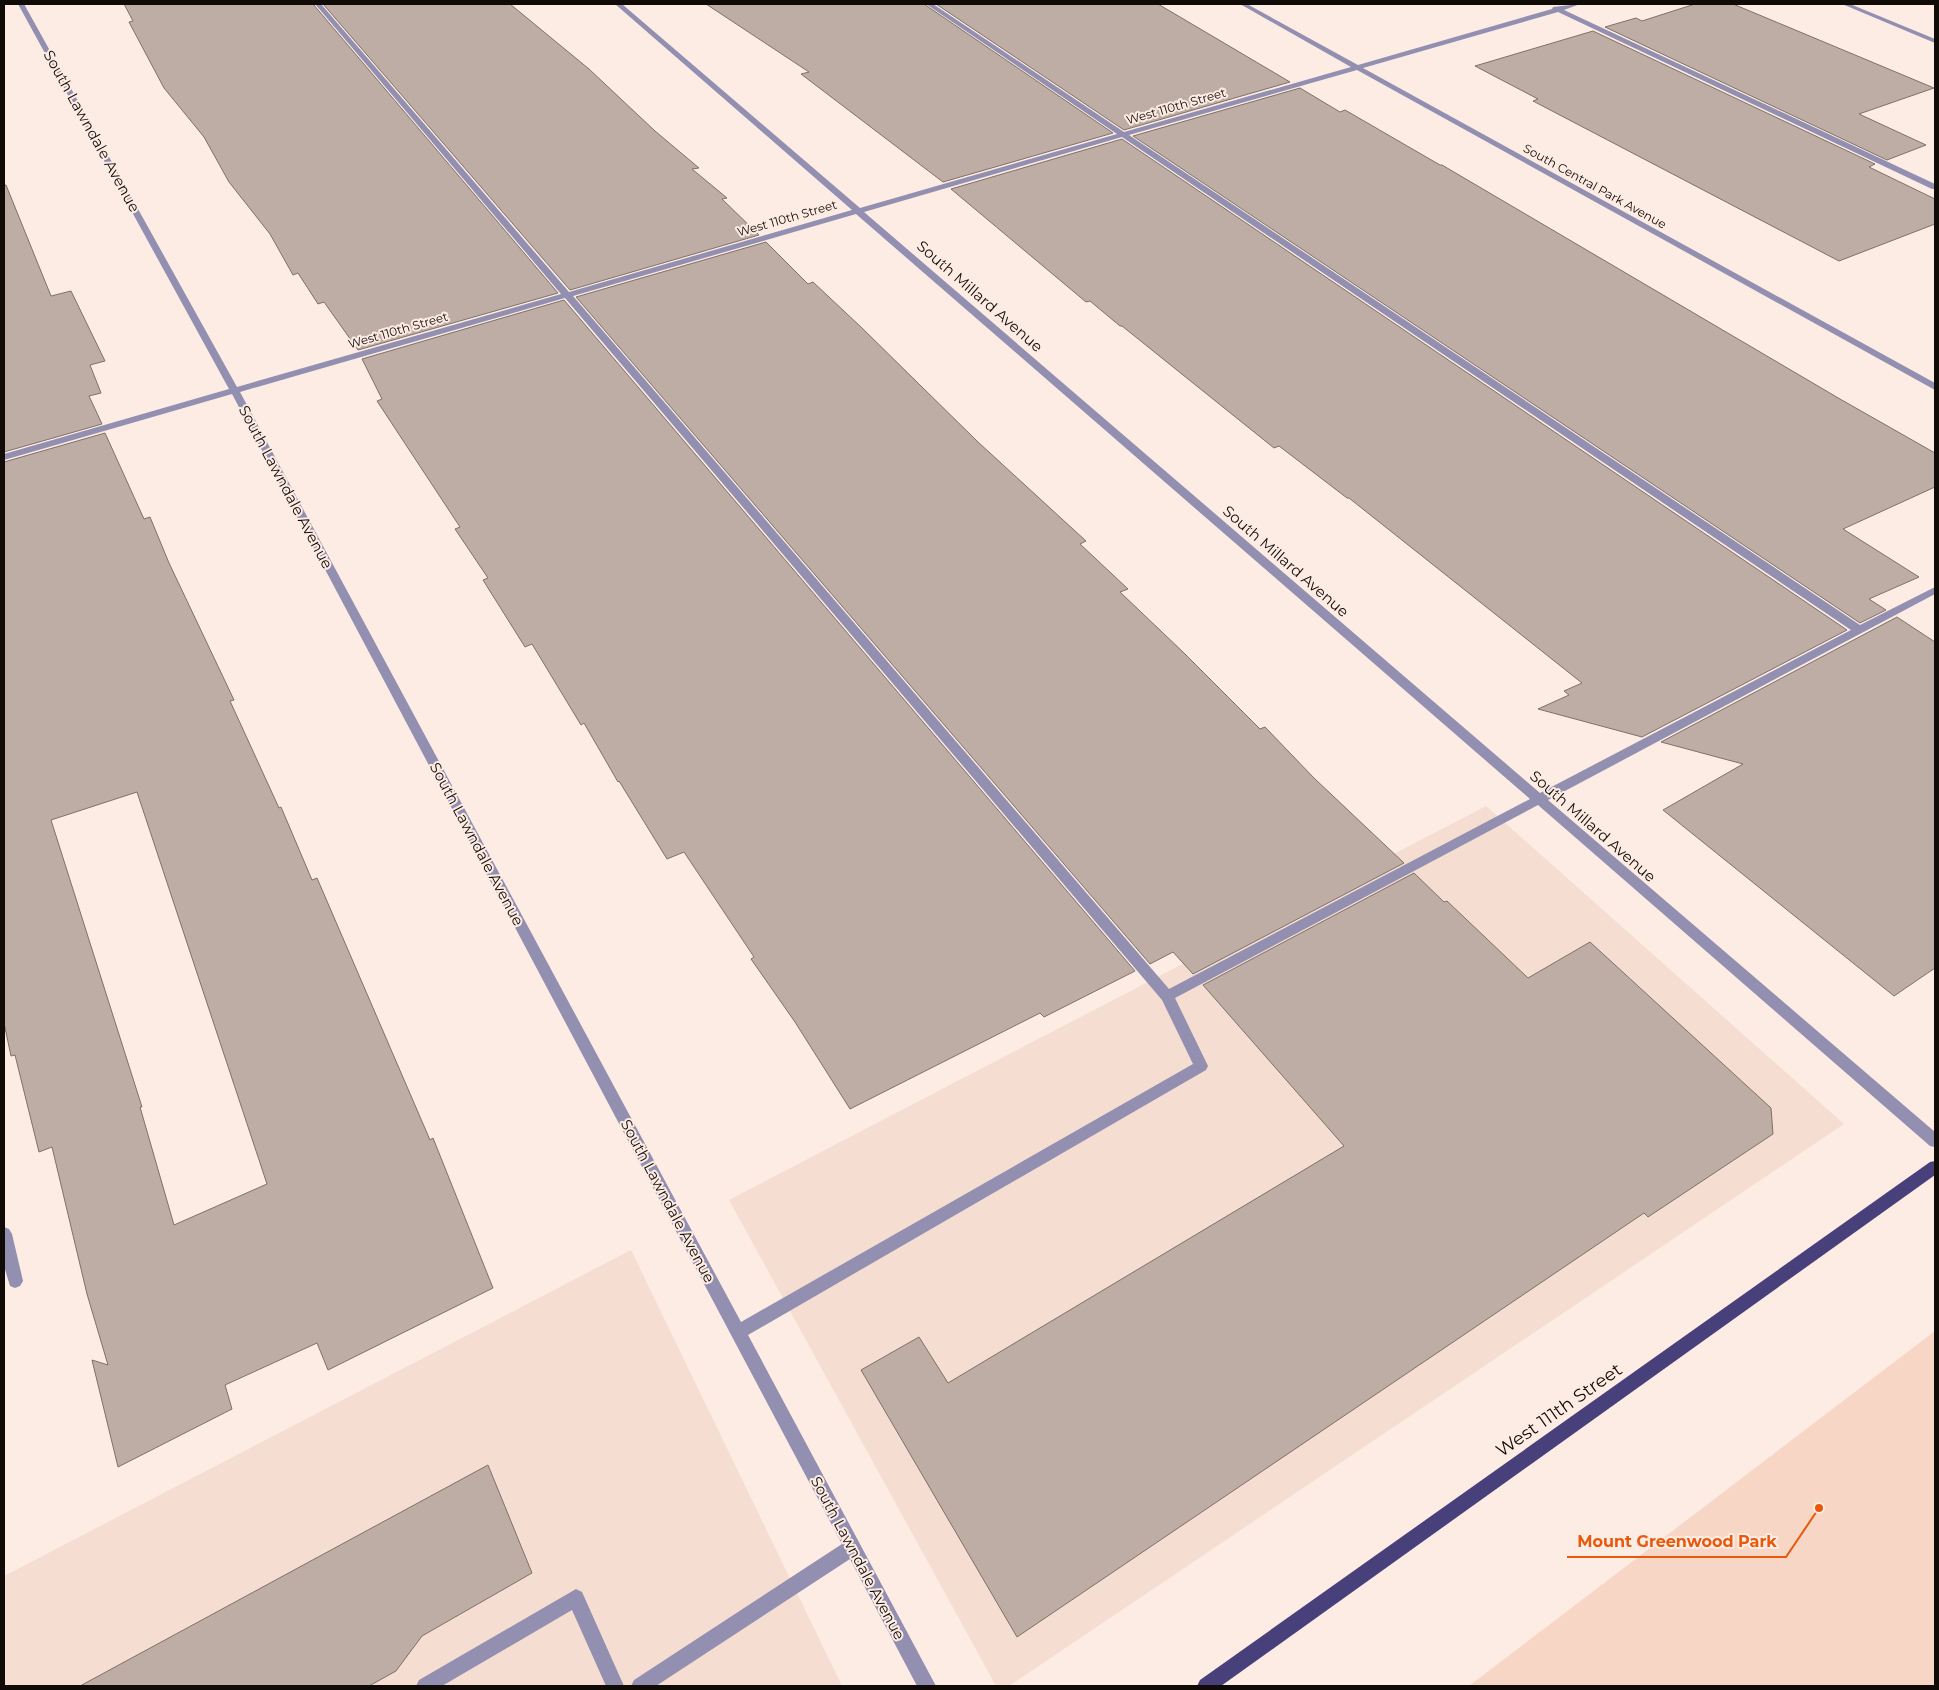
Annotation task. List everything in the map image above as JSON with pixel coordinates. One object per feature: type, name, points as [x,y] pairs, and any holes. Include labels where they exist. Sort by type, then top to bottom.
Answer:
[{"type":"main road","name":"West 111th Street","points":[[1206,1686],[1935,1167]]},
{"type":"street","name":"South Lawndale Avenue","points":[[21,4],[234,390],[927,1686]]},
{"type":"street","points":[[318,4],[1167,996],[1202,1066],[738,1332]]},
{"type":"street","name":"South Millard Avenue","points":[[618,4],[1935,1141]]},
{"type":"street","points":[[929,4],[1859,630]]},
{"type":"street","name":"South Central Park Avenue","points":[[1244,4],[1935,388]]},
{"type":"street","points":[[1547,4],[1935,187]]},
{"type":"street","name":"West 110th Street","points":[[4,457],[1577,4]]},
{"type":"street","points":[[1845,4],[1935,41]]},
{"type":"street","points":[[1167,996],[1935,590]]},
{"type":"street","points":[[4,1234],[15,1281]]},
{"type":"street","points":[[640,1686],[852,1546]]},
{"type":"street","points":[[424,1686],[576,1598],[615,1686]]},
{"type":"shaded area","points":[[1486,806],[1844,1124],[1009,1686],[996,1686],[729,1200]]},
{"type":"shaded area","points":[[631,1250],[842,1686],[4,1686],[4,1576]]},
{"type":"shaded area","points":[[1935,1331],[1935,1686],[1469,1686]]},
{"type":"building","points":[[124,4],[313,4],[558,293],[358,350],[324,302],[318,304],[298,273],[293,275],[270,234],[229,182],[204,137],[164,88],[129,22],[133,21]]},
{"type":"building","points":[[323,4],[510,4],[589,69],[655,131],[699,168],[692,169],[727,198],[722,199],[759,235],[570,290]]},
{"type":"building","points":[[706,4],[924,4],[1113,133],[943,182],[801,74],[809,72]]},
{"type":"building","points":[[936,4],[1158,4],[1290,82],[1124,130]]},
{"type":"building","points":[[1695,4],[1733,4],[1934,88],[1859,114],[1926,145],[1887,160],[1605,27],[1636,18],[1642,21]]},
{"type":"building","points":[[1593,31],[1875,164],[1869,167],[1935,199],[1935,224],[1839,261],[1533,101],[1538,99],[1475,66]]},
{"type":"building","points":[[1300,88],[1340,112],[1345,110],[1442,165],[1935,453],[1935,487],[1843,529],[1919,577],[1869,599],[1886,610],[1860,623],[1133,136]]},
{"type":"building","points":[[1122,139],[1847,630],[1642,737],[1538,709],[1569,695],[1564,691],[1582,683],[1349,498],[1279,446],[1274,448],[1090,301],[1086,302],[951,189]]},
{"type":"building","points":[[4,185],[6,185],[51,296],[71,291],[105,361],[90,365],[101,393],[89,396],[102,424],[4,452]]},
{"type":"building","points":[[766,242],[808,284],[813,282],[978,442],[1086,541],[1080,544],[1128,589],[1120,592],[1260,729],[1265,727],[1314,778],[1404,863],[1193,974],[1173,952],[1150,964],[576,297]]},
{"type":"building","points":[[564,300],[1135,971],[1044,1017],[1040,1013],[850,1109],[795,1022],[751,959],[754,957],[684,852],[667,859],[618,782],[584,723],[581,725],[532,644],[525,647],[483,580],[488,578],[455,529],[460,527],[377,401],[382,399],[362,359]]},
{"type":"building","points":[[105,433],[144,519],[150,517],[169,563],[234,700],[230,701],[279,808],[281,807],[312,880],[317,878],[430,1140],[433,1138],[493,1288],[328,1370],[317,1343],[225,1385],[232,1409],[118,1467],[92,1360],[108,1365],[87,1294],[52,1147],[39,1152],[15,1055],[11,1056],[4,1023],[4,462]],"holes":[[[137,792],[267,1184],[174,1225],[140,1107],[142,1107],[51,820]]]},
{"type":"building","points":[[1897,617],[1935,642],[1935,968],[1894,996],[1663,810],[1743,764],[1661,742]]},
{"type":"building","points":[[1414,873],[1444,902],[1447,901],[1528,978],[1590,942],[1771,1108],[1773,1134],[1648,1217],[1644,1213],[1017,1637],[861,1370],[919,1337],[948,1383],[1344,1146],[1203,985]]},
{"type":"building","points":[[488,1465],[532,1573],[422,1636],[396,1671],[369,1686],[80,1686]]},
{"type":"place","name":"Mount Greenwood Park","points":[[1819,1508]]}]
